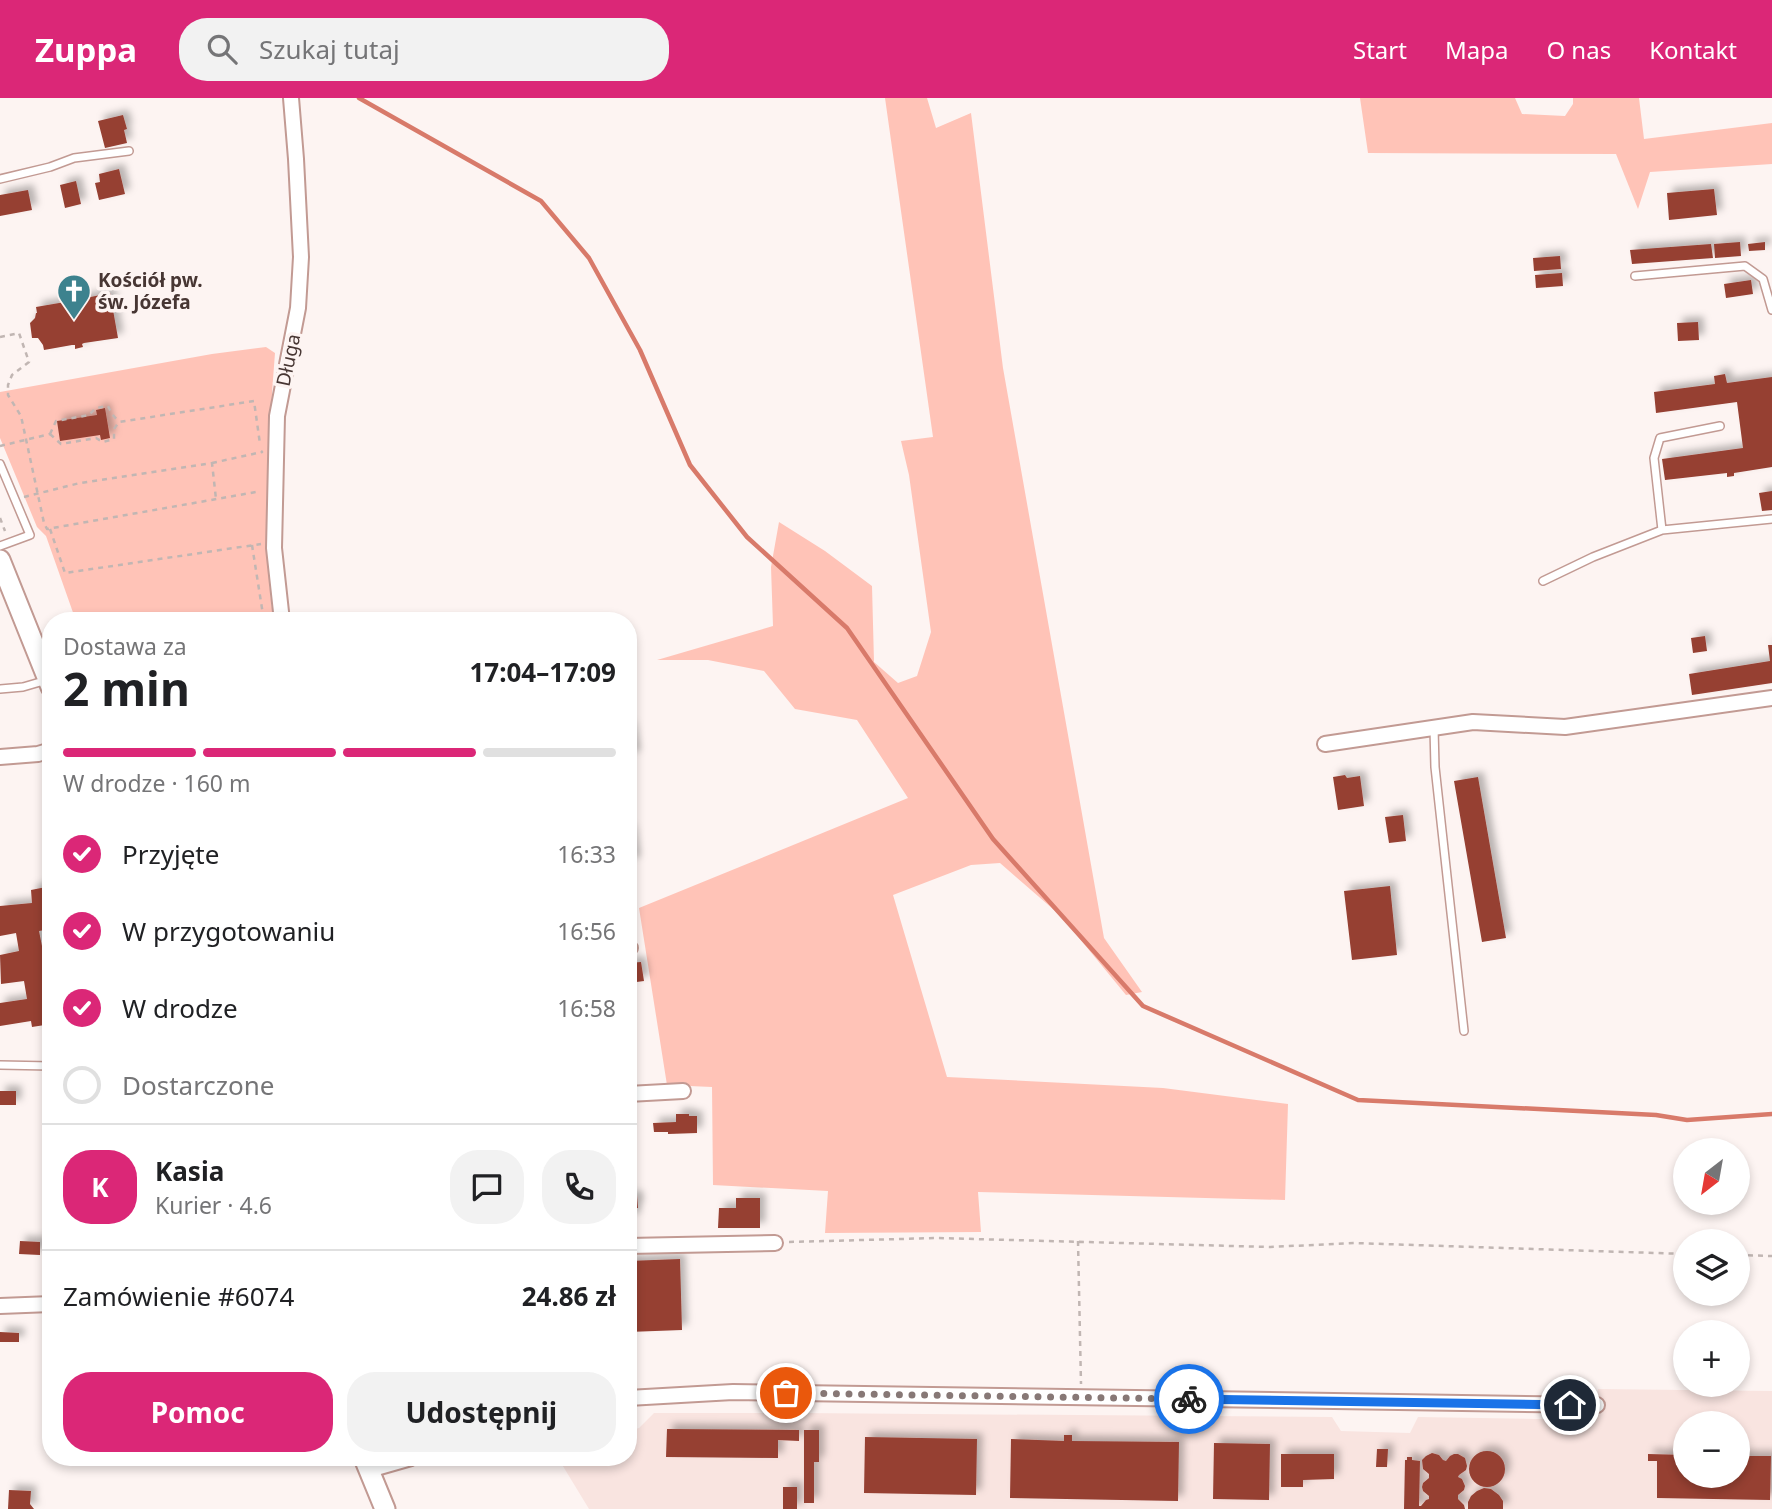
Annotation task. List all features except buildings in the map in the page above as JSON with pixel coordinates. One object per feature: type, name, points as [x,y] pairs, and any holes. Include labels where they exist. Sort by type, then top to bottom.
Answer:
[{"type":"street","name":"Długa","points":[[281,612],[274,542],[277,416],[298,308],[301,257],[291,98]]},
{"type":"street","points":[[0,559],[42,666]]},
{"type":"street","points":[[1325,744],[1473,722],[1565,727],[1772,698]]},
{"type":"street","points":[[0,757],[42,753]]},
{"type":"street","points":[[637,1094],[683,1091]]},
{"type":"street","points":[[637,1245],[775,1242]]},
{"type":"street","points":[[0,1306],[42,1304]]},
{"type":"street","points":[[637,1397],[733,1392],[1597,1405]]},
{"type":"street","points":[[368,1466],[385,1509]]},
{"type":"lane","points":[[0,179],[50,167],[74,158],[129,151]]},
{"type":"lane","points":[[1635,276],[1745,266],[1763,279],[1772,310]]},
{"type":"lane","points":[[1662,530],[1654,458],[1660,438],[1720,426]]},
{"type":"lane","points":[[0,464],[30,535],[0,546]]},
{"type":"lane","points":[[1543,581],[1593,557],[1662,530],[1772,519]]},
{"type":"lane","points":[[0,689],[42,685]]},
{"type":"lane","points":[[1434,728],[1435,767],[1464,1031]]},
{"type":"lane","points":[[0,1065],[42,1066]]},
{"type":"path","points":[[0,337],[19,333],[29,362],[12,375],[8,395],[21,416],[44,523],[47,529],[50,529],[65,573],[274,542]]},
{"type":"path","points":[[15,499],[80,483],[212,463],[262,452],[254,401],[119,422],[114,429],[114,439],[103,442],[96,438],[61,444],[50,434]]},
{"type":"path","points":[[50,434],[56,421],[89,415],[96,408],[108,406],[119,422]]},
{"type":"path","points":[[0,446],[50,434]]},
{"type":"path","points":[[212,463],[216,499]]},
{"type":"path","points":[[50,529],[256,492]]},
{"type":"path","points":[[252,545],[263,612]]},
{"type":"path","points":[[775,1242],[937,1238],[1270,1247],[1354,1243],[1673,1254]]},
{"type":"path","points":[[1078,1241],[1081,1398]]},
{"type":"path","points":[[1750,1255],[1772,1256]]},
{"type":"shaded area","points":[[885,98],[927,98],[936,128],[971,113],[1003,368],[1104,938],[1142,992],[1126,995],[1061,916],[1000,863],[971,865],[893,895],[947,1077],[1163,1088],[1288,1104],[1285,1200],[978,1192],[981,1232],[825,1233],[828,1191],[713,1185],[712,1087],[667,1085],[639,908],[908,798],[857,720],[795,709],[764,671],[708,660],[657,660],[773,626],[771,567],[779,522],[825,551],[872,586],[874,662],[898,683],[917,676],[931,632],[909,475],[901,441],[933,437]]},
{"type":"shaded area","points":[[1360,98],[1515,98],[1522,114],[1565,116],[1573,104],[1573,98],[1639,98],[1644,139],[1772,123],[1772,164],[1650,172],[1638,209],[1616,154],[1368,153]]},
{"type":"shaded area","points":[[266,347],[275,353],[268,526],[273,612],[73,612],[46,536],[37,527],[0,438],[0,392],[212,354]]},
{"type":"shaded area","points":[[1598,1389],[1673,1390],[1673,1397],[1750,1397],[1750,1391],[1772,1391],[1772,1509],[589,1509],[563,1466],[637,1466],[637,1429],[654,1413],[1332,1417],[1341,1431],[1410,1433],[1418,1417],[1595,1420]]},
{"type":"waterway","points":[[359,98],[541,201],[589,258],[640,350],[690,465],[747,537],[847,628],[993,839],[1143,1006],[1358,1100],[1656,1115],[1687,1120],[1772,1114]]},
{"type":"way so far","points":[[786,1393],[1189,1399]]},
{"type":"place","name":"Kościół pw. św. Józefa","points":[[74,321]]},
{"type":"route","points":[[1189,1399],[1570,1405]]}]
